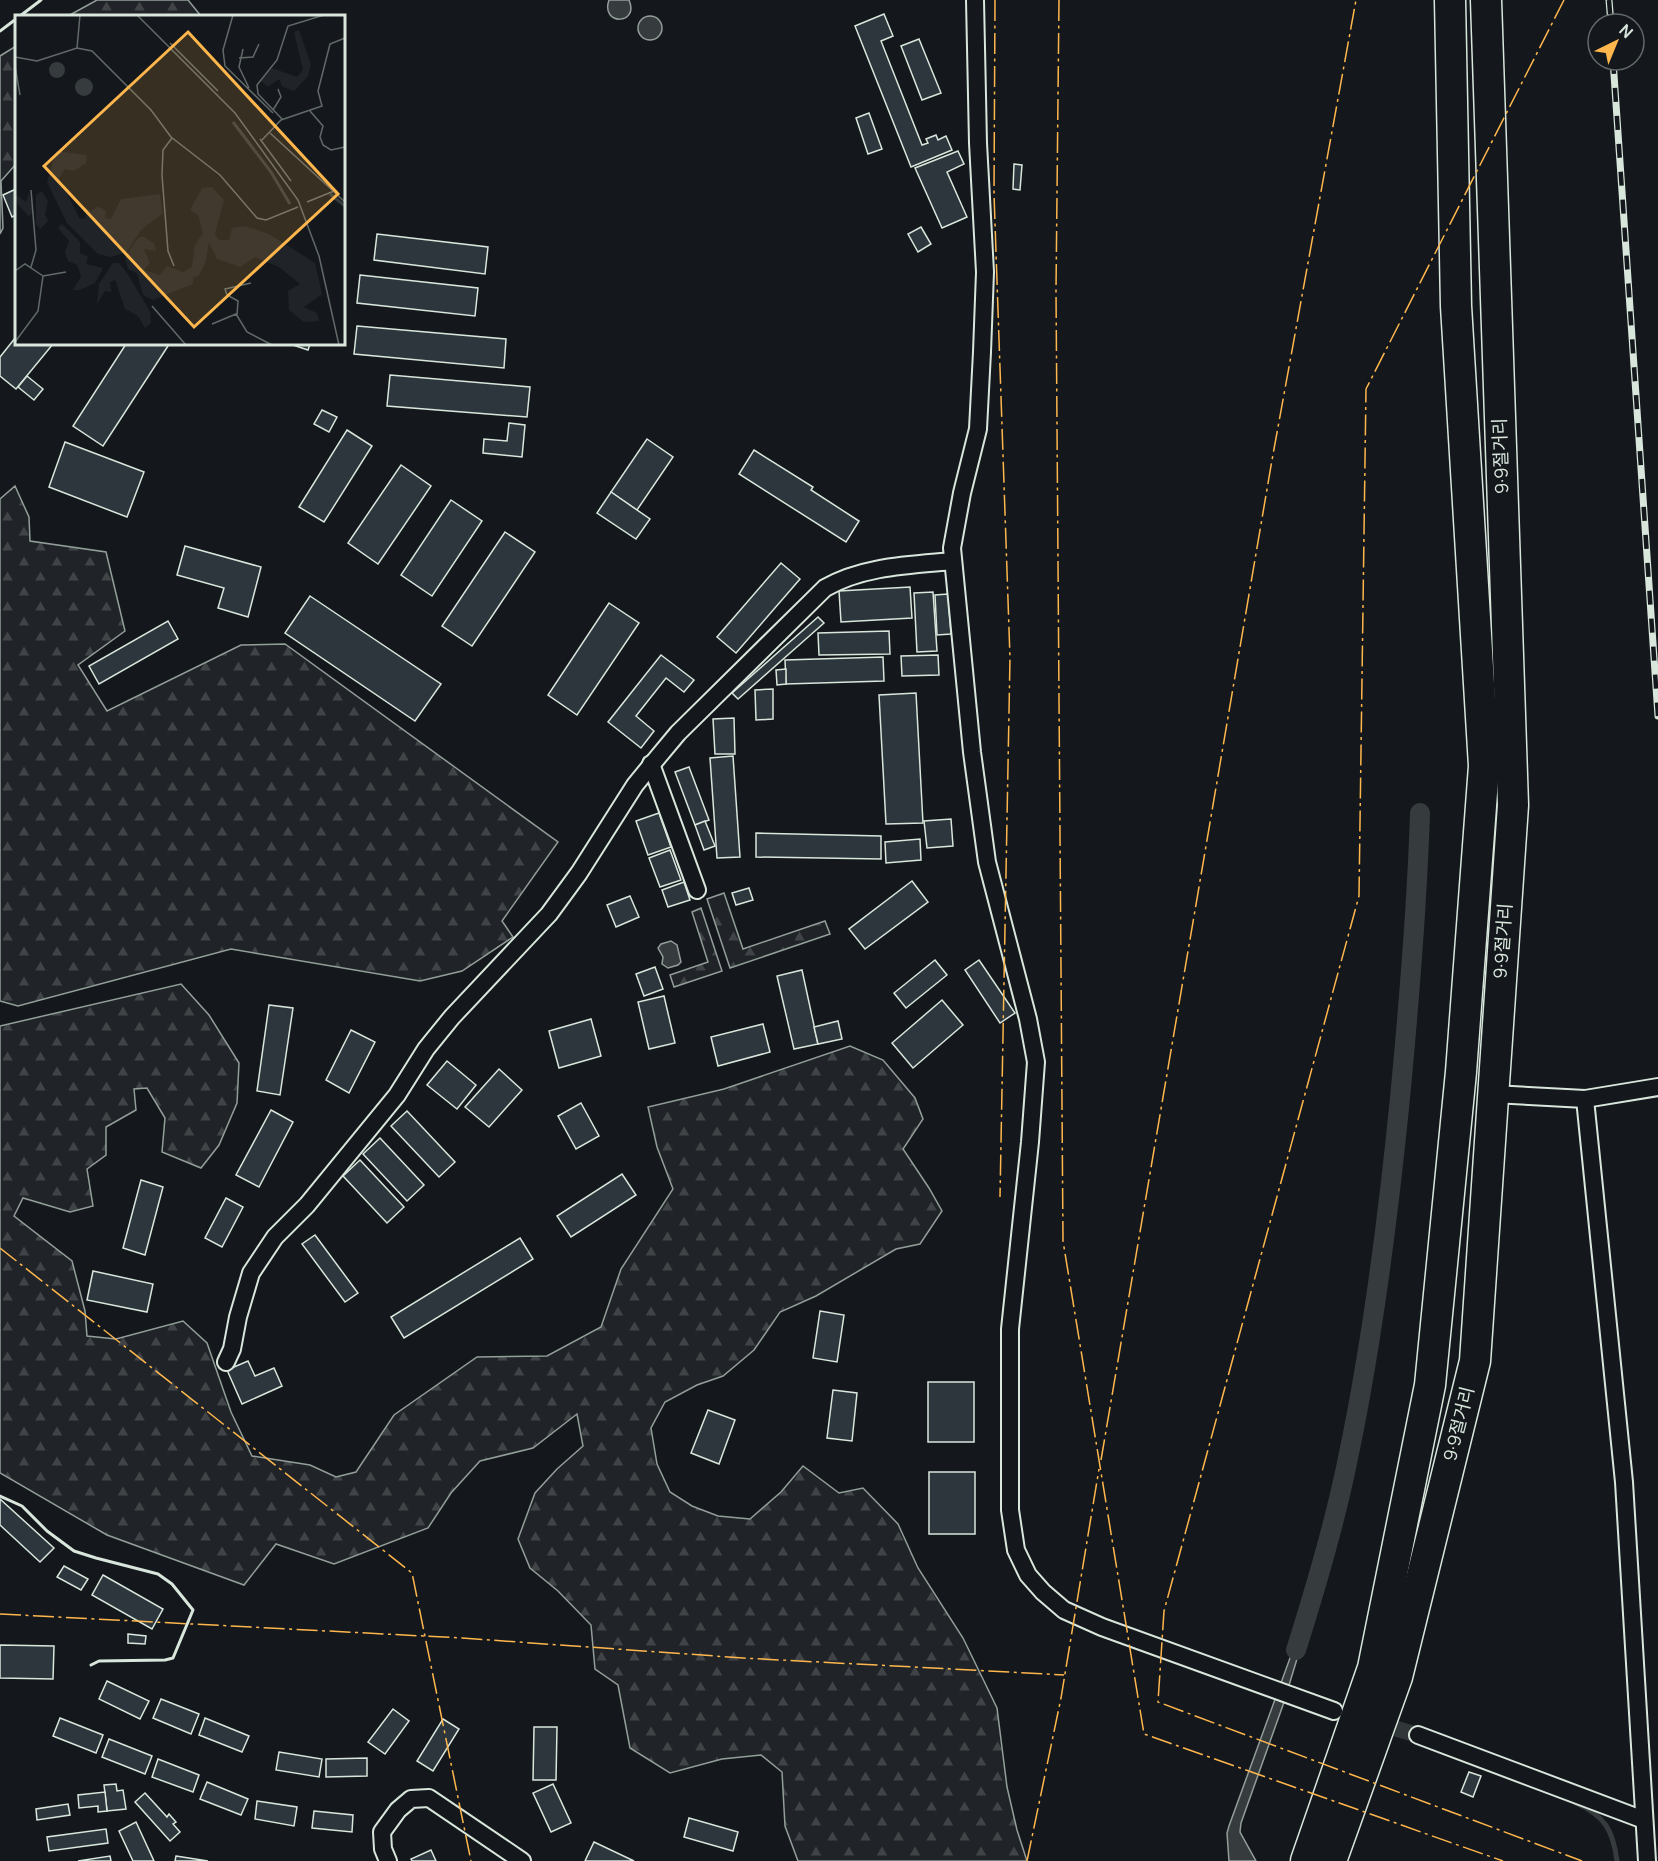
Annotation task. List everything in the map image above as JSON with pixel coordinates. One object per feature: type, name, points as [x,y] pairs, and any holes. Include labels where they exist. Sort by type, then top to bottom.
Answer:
[{"type":"highway","name":"9·9절거리","points":[[1306,1861],[1373,1668],[1430,1385],[1461,1072],[1484,766],[1456,306],[1450,0]]},
{"type":"highway","name":"9·9절거리","points":[[1331,1861],[1397,1677],[1475,1361],[1513,805],[1486,0]]},
{"type":"street","points":[[975,0],[978,143],[985,272],[982,352],[978,429],[962,493],[952,548],[972,752],[987,861],[1028,1019],[1036,1062],[1010,1329],[1010,1510],[1016,1550],[1028,1575],[1043,1593],[1064,1610],[1334,1711]]},
{"type":"street","points":[[226,1362],[232,1349],[238,1317],[251,1273],[275,1237],[307,1205],[397,1095],[426,1049],[452,1017],[549,914],[579,873],[635,784],[678,733],[825,588],[844,577],[897,566],[953,561]]},
{"type":"street","points":[[651,764],[698,890]]},
{"type":"street","points":[[1493,1094],[1585,1099],[1658,1087]]},
{"type":"street","points":[[1585,1099],[1624,1482],[1647,1861]]},
{"type":"street","points":[[1418,1736],[1644,1820]]},
{"type":"street","points":[[388,1861],[382,1848],[382,1832],[398,1810],[411,1799],[429,1798],[522,1861]]},
{"type":"green space","points":[[97,0],[188,0],[200,15],[70,15]]},
{"type":"green space","points":[[15,47],[15,165],[1,181],[3,228],[0,234],[0,56]]},
{"type":"green space","points":[[15,486],[29,517],[30,541],[106,552],[125,631],[78,665],[107,711],[241,645],[285,644],[558,842],[502,921],[513,937],[462,971],[420,981],[231,949],[18,1006],[0,1001],[0,499]]},
{"type":"green space","points":[[724,893],[743,949],[825,921],[830,934],[730,968],[707,899]]},
{"type":"green space","points":[[701,908],[722,971],[674,987],[670,975],[708,962],[692,912]]},
{"type":"green space","points":[[181,984],[209,1015],[239,1063],[237,1103],[219,1145],[201,1168],[162,1152],[165,1118],[147,1088],[134,1089],[136,1110],[106,1127],[106,1155],[87,1169],[93,1206],[70,1212],[23,1198],[14,1216],[72,1261],[85,1311],[87,1336],[116,1339],[183,1321],[207,1343],[231,1412],[252,1456],[310,1465],[336,1477],[356,1472],[394,1415],[477,1357],[547,1356],[601,1327],[621,1269],[673,1189],[657,1147],[648,1107],[724,1089],[850,1046],[883,1060],[915,1098],[923,1119],[903,1149],[942,1211],[920,1244],[896,1249],[816,1296],[780,1312],[754,1350],[723,1376],[697,1385],[665,1402],[651,1428],[657,1464],[670,1492],[692,1506],[718,1516],[750,1519],[781,1492],[803,1466],[839,1493],[863,1488],[898,1524],[918,1568],[963,1638],[997,1708],[1007,1787],[1027,1861],[798,1861],[785,1826],[782,1772],[761,1755],[722,1759],[670,1773],[630,1748],[618,1685],[595,1669],[591,1625],[558,1591],[530,1568],[518,1539],[535,1493],[583,1446],[577,1414],[533,1448],[480,1461],[451,1493],[428,1528],[334,1564],[276,1544],[244,1585],[107,1535],[0,1473],[0,1026]]},
{"type":"shaded area","points":[[609,0],[629,0],[631,8],[629,14],[625,18],[614,18],[608,8]]},
{"type":"shaded area","points":[[650,16],[659,19],[662,28],[659,37],[650,40],[641,37],[638,28],[641,19]]},
{"type":"shaded area","points":[[671,941],[677,945],[681,962],[668,968],[662,964],[663,957],[658,948],[661,944]]},
{"type":"shaded area","points":[[1302,1625],[1307,1626],[1283,1705],[1241,1823],[1240,1832],[1256,1861],[1229,1861],[1227,1833],[1229,1826]]},
{"type":"building","points":[[884,14],[893,36],[881,41],[922,145],[928,143],[926,139],[936,135],[938,140],[946,136],[952,150],[911,167],[855,26]]},
{"type":"building","points":[[919,39],[941,93],[922,100],[901,46]]},
{"type":"building","points":[[869,113],[882,149],[868,154],[856,118]]},
{"type":"building","points":[[958,151],[964,164],[947,172],[967,217],[942,228],[915,168]]},
{"type":"building","points":[[1014,164],[1022,165],[1020,190],[1013,189]]},
{"type":"building","points":[[15,189],[15,216],[12,217],[3,195]]},
{"type":"building","points":[[921,227],[931,244],[918,252],[908,234]]},
{"type":"building","points":[[377,234],[488,247],[485,274],[374,260]]},
{"type":"building","points":[[360,275],[478,288],[475,316],[357,303]]},
{"type":"building","points":[[357,326],[506,339],[504,368],[354,354]]},
{"type":"building","points":[[15,338],[15,345],[52,345],[16,389],[0,376],[0,357]]},
{"type":"building","points":[[125,345],[168,346],[103,446],[73,426]]},
{"type":"building","points":[[293,345],[310,345],[308,350]]},
{"type":"building","points":[[390,375],[530,387],[527,417],[387,406]]},
{"type":"building","points":[[27,376],[43,389],[34,400],[18,387]]},
{"type":"building","points":[[322,410],[337,417],[329,432],[314,424]]},
{"type":"building","points":[[509,423],[525,425],[522,457],[483,453],[484,439],[507,441]]},
{"type":"building","points":[[347,430],[372,446],[324,522],[299,507]]},
{"type":"building","points":[[647,439],[673,457],[637,510],[611,492]]},
{"type":"building","points":[[65,442],[144,472],[127,517],[49,487]]},
{"type":"building","points":[[754,450],[813,487],[811,490],[859,521],[846,542],[739,474]]},
{"type":"building","points":[[401,465],[431,486],[378,564],[348,543]]},
{"type":"building","points":[[611,492],[650,519],[636,539],[597,513]]},
{"type":"building","points":[[451,500],[482,521],[432,596],[401,575]]},
{"type":"building","points":[[505,532],[535,552],[472,646],[442,626]]},
{"type":"building","points":[[185,546],[261,567],[248,617],[218,608],[224,588],[177,575]]},
{"type":"building","points":[[781,563],[800,579],[736,653],[717,637]]},
{"type":"building","points":[[910,587],[912,618],[841,622],[839,591]]},
{"type":"building","points":[[933,592],[937,651],[917,652],[914,593]]},
{"type":"building","points":[[948,594],[951,634],[937,635],[935,595]]},
{"type":"building","points":[[310,596],[441,684],[415,721],[285,633]]},
{"type":"building","points":[[609,603],[639,623],[577,715],[548,695]]},
{"type":"building","points":[[818,617],[824,623],[738,699],[732,693]]},
{"type":"building","points":[[168,621],[178,639],[99,684],[89,666]]},
{"type":"building","points":[[889,631],[890,654],[819,655],[818,633]]},
{"type":"building","points":[[661,655],[694,680],[684,692],[666,678],[636,716],[654,731],[641,748],[608,722]]},
{"type":"building","points":[[938,655],[939,675],[902,676],[901,656]]},
{"type":"building","points":[[883,657],[884,681],[786,684],[785,660]]},
{"type":"building","points":[[786,669],[786,684],[777,685],[776,670]]},
{"type":"building","points":[[773,689],[773,719],[756,720],[755,690]]},
{"type":"building","points":[[916,693],[923,823],[886,824],[879,695]]},
{"type":"building","points":[[734,718],[735,754],[715,754],[713,719]]},
{"type":"building","points":[[733,756],[740,857],[717,858],[710,758]]},
{"type":"building","points":[[689,767],[709,820],[695,825],[675,772]]},
{"type":"building","points":[[659,813],[671,847],[648,855],[636,821]]},
{"type":"building","points":[[951,819],[953,846],[927,848],[924,821]]},
{"type":"building","points":[[705,821],[715,846],[704,850],[695,825]]},
{"type":"building","points":[[756,833],[881,836],[881,859],[756,857]]},
{"type":"building","points":[[920,839],[921,860],[886,863],[885,842]]},
{"type":"building","points":[[670,850],[681,880],[660,887],[649,858]]},
{"type":"building","points":[[912,881],[928,902],[865,949],[849,929]]},
{"type":"building","points":[[684,882],[690,900],[668,907],[662,890]]},
{"type":"building","points":[[749,888],[753,900],[736,905],[732,893]]},
{"type":"building","points":[[630,896],[639,917],[616,927],[607,905]]},
{"type":"building","points":[[935,960],[947,975],[906,1008],[894,993]]},
{"type":"building","points":[[979,960],[1015,1013],[1000,1023],[965,970]]},
{"type":"building","points":[[655,967],[663,989],[644,996],[636,974]]},
{"type":"building","points":[[802,970],[818,1044],[794,1049],[777,976]]},
{"type":"building","points":[[664,996],[675,1043],[649,1049],[638,1002]]},
{"type":"building","points":[[942,1000],[963,1025],[913,1068],[892,1043]]},
{"type":"building","points":[[269,1005],[293,1008],[280,1095],[257,1091]]},
{"type":"building","points":[[591,1019],[601,1056],[559,1068],[549,1031]]},
{"type":"building","points":[[838,1021],[842,1039],[818,1044],[814,1027]]},
{"type":"building","points":[[763,1024],[770,1052],[718,1066],[711,1037]]},
{"type":"building","points":[[351,1030],[375,1042],[349,1093],[326,1080]]},
{"type":"building","points":[[447,1061],[476,1085],[457,1109],[427,1085]]},
{"type":"building","points":[[499,1069],[522,1090],[489,1127],[465,1107]]},
{"type":"building","points":[[581,1103],[599,1136],[576,1149],[558,1116]]},
{"type":"building","points":[[271,1110],[293,1122],[259,1187],[236,1175]]},
{"type":"building","points":[[407,1111],[455,1162],[439,1177],[391,1126]]},
{"type":"building","points":[[380,1138],[424,1185],[407,1201],[363,1154]]},
{"type":"building","points":[[360,1160],[404,1207],[387,1223],[343,1176]]},
{"type":"building","points":[[622,1174],[636,1195],[571,1237],[557,1216]]},
{"type":"building","points":[[141,1180],[163,1187],[145,1255],[123,1248]]},
{"type":"building","points":[[226,1198],[243,1207],[222,1247],[205,1238]]},
{"type":"building","points":[[315,1235],[358,1293],[345,1302],[302,1244]]},
{"type":"building","points":[[520,1238],[533,1259],[404,1338],[391,1317]]},
{"type":"building","points":[[93,1271],[153,1284],[147,1312],[87,1300]]},
{"type":"building","points":[[820,1311],[844,1315],[837,1362],[813,1358]]},
{"type":"building","points":[[248,1361],[255,1376],[274,1368],[282,1386],[242,1404],[227,1370]]},
{"type":"building","points":[[928,1382],[974,1382],[974,1442],[928,1442]]},
{"type":"building","points":[[833,1390],[857,1393],[852,1441],[827,1438]]},
{"type":"building","points":[[708,1410],[735,1420],[719,1464],[691,1453]]},
{"type":"building","points":[[929,1472],[975,1472],[975,1534],[929,1534]]},
{"type":"building","points":[[0,1499],[54,1548],[40,1562],[0,1525]]},
{"type":"building","points":[[64,1566],[88,1579],[81,1590],[57,1577]]},
{"type":"building","points":[[103,1575],[163,1609],[152,1629],[92,1595]]},
{"type":"building","points":[[128,1634],[146,1636],[145,1644],[128,1643]]},
{"type":"building","points":[[0,1645],[54,1646],[53,1679],[0,1678]]},
{"type":"building","points":[[107,1681],[149,1701],[140,1719],[99,1699]]},
{"type":"building","points":[[161,1699],[199,1714],[191,1734],[153,1718]]},
{"type":"building","points":[[393,1709],[409,1721],[385,1754],[368,1742]]},
{"type":"building","points":[[60,1718],[103,1735],[96,1753],[53,1736]]},
{"type":"building","points":[[205,1718],[249,1736],[242,1752],[199,1735]]},
{"type":"building","points":[[443,1719],[459,1729],[433,1771],[417,1761]]},
{"type":"building","points":[[534,1727],[557,1727],[556,1780],[533,1780]]},
{"type":"building","points":[[109,1739],[152,1756],[145,1774],[102,1757]]},
{"type":"building","points":[[279,1752],[322,1759],[319,1777],[276,1770]]},
{"type":"building","points":[[367,1758],[367,1776],[326,1777],[326,1759]]},
{"type":"building","points":[[158,1759],[199,1775],[193,1792],[152,1777]]},
{"type":"building","points":[[1469,1772],[1481,1776],[1473,1797],[1461,1792]]},
{"type":"building","points":[[207,1782],[248,1799],[241,1815],[200,1799]]},
{"type":"building","points":[[116,1784],[117,1791],[123,1790],[126,1809],[107,1811],[104,1785]]},
{"type":"building","points":[[553,1784],[571,1823],[551,1832],[533,1793]]},
{"type":"building","points":[[105,1792],[107,1811],[98,1812],[98,1806],[79,1808],[78,1795]]},
{"type":"building","points":[[145,1793],[167,1817],[169,1814],[176,1822],[173,1824],[180,1832],[170,1841],[135,1802]]},
{"type":"building","points":[[257,1801],[297,1807],[294,1826],[255,1819]]},
{"type":"building","points":[[68,1804],[70,1815],[37,1820],[36,1809]]},
{"type":"building","points":[[314,1811],[353,1815],[352,1832],[312,1828]]},
{"type":"building","points":[[689,1818],[738,1832],[733,1851],[684,1837]]},
{"type":"building","points":[[136,1822],[154,1861],[133,1861],[119,1831]]},
{"type":"building","points":[[106,1829],[108,1843],[49,1851],[47,1837]]},
{"type":"building","points":[[594,1842],[634,1861],[585,1861]]},
{"type":"building","points":[[431,1850],[436,1861],[412,1861],[411,1859]]},
{"type":"building","points":[[110,1856],[111,1861],[78,1861]]},
{"type":"building","points":[[176,1856],[208,1861],[175,1861]]},
{"type":"waterway","points":[[1296,1650],[1337,1507],[1357,1413],[1372,1324],[1385,1234],[1400,1098],[1412,956],[1420,813]]},
{"type":"waterway","points":[[1576,1803],[1594,1813],[1606,1825],[1613,1841],[1617,1861]]},
{"type":"tunnel","points":[[1373,1722],[1418,1735]]},
{"type":"railway","points":[[1609,0],[1610,12]]},
{"type":"railway","points":[[1614,72],[1658,716]]},
{"type":"wall","points":[[21,15],[41,0]]},
{"type":"wall","points":[[0,31],[15,20]]},
{"type":"wall","points":[[0,1496],[22,1506],[47,1531],[74,1551],[158,1574],[172,1584],[193,1610],[173,1658],[99,1661],[91,1665]]},
{"type":"power","points":[[995,0],[994,194],[1010,658],[1000,1197]]},
{"type":"power","points":[[1059,0],[1056,290],[1063,1241],[1144,1734],[1503,1861]]},
{"type":"power","points":[[1101,1460],[1272,460],[1356,0]]},
{"type":"power","points":[[1564,0],[1366,389],[1359,896],[1164,1611],[1158,1702],[1582,1861]]},
{"type":"power","points":[[0,1248],[412,1573],[471,1861]]},
{"type":"power","points":[[1027,1861],[1061,1698],[1099,1469]]},
{"type":"power","points":[[0,1614],[462,1638],[743,1658],[1064,1675]]}]
